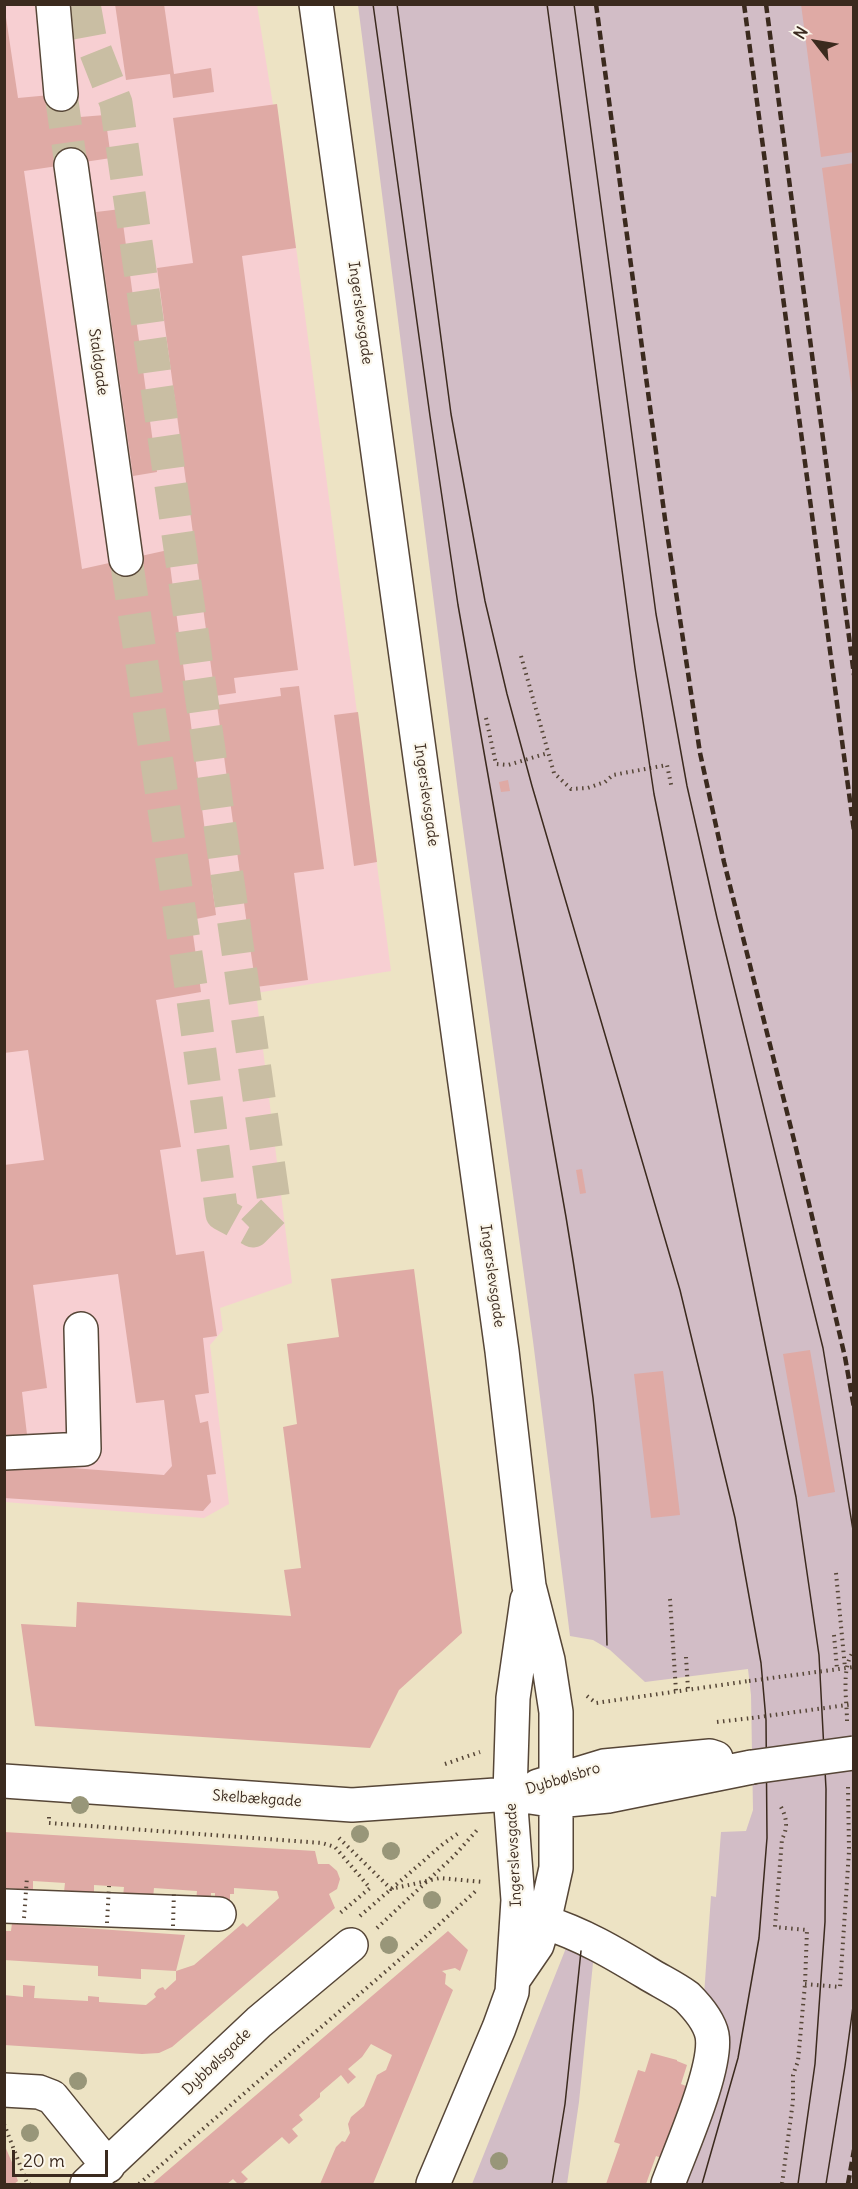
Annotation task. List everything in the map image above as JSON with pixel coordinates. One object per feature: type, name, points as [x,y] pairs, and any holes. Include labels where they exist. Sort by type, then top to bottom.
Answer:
[{"type":"street","points":[[53,4],[61,94]]},
{"type":"street","name":"Ingerslevsgade","points":[[316,4],[502,1351],[529,1586],[548,1660],[556,1712],[556,1868],[537,1945],[513,1980]]},
{"type":"street","name":"Staldgade","points":[[71,165],[126,559]]},
{"type":"street","points":[[4,1453],[84,1449],[81,1329]]},
{"type":"street","name":"Ingerslevsgade","points":[[433,2184],[512,1992],[518,1900],[510,1794],[513,1698],[529,1586]]},
{"type":"street","name":"Dybbølsbro","points":[[510,1794],[557,1790],[608,1796],[752,1767],[850,1755]]},
{"type":"street","name":"Skelbækgade","points":[[4,1781],[352,1805],[510,1794]]},
{"type":"street","points":[[14,1912],[219,1914]]},
{"type":"street","points":[[544,1922],[570,1930],[619,1956],[686,1997],[702,2014],[712,2034],[711,2061],[668,2184]]},
{"type":"street","name":"Dybbølsgade","points":[[98,2175],[259,2022],[351,1946]]},
{"type":"street","points":[[4,2090],[39,2092],[52,2097],[98,2175]]},
{"type":"path","points":[[521,656],[554,773],[571,789],[588,788],[605,782],[613,775],[667,765],[672,789]]},
{"type":"path","points":[[486,718],[496,764],[508,765],[548,753]]},
{"type":"path","points":[[836,1573],[845,1668]]},
{"type":"path","points":[[670,1599],[676,1691]]},
{"type":"path","points":[[834,1635],[837,1669]]},
{"type":"path","points":[[805,1984],[840,1987],[849,1851],[850,1755],[847,1673],[849,1658],[853,1652]]},
{"type":"path","points":[[686,1657],[688,1689]]},
{"type":"path","points":[[579,1690],[596,1706],[688,1689],[854,1667]]},
{"type":"path","points":[[752,1718],[854,1704]]},
{"type":"path","points":[[782,1807],[787,1817],[786,1832],[782,1839],[775,1927],[807,1930],[798,2061],[793,2075],[793,2101],[782,2184]]},
{"type":"path","points":[[41,1815],[60,1816]]},
{"type":"path","points":[[333,1835],[341,1839],[391,1889]]},
{"type":"path","points":[[351,1946],[356,1920],[437,1850]]},
{"type":"path","points":[[351,1946],[369,1935],[447,1863]]},
{"type":"path","points":[[14,1912],[27,1877]]},
{"type":"path","points":[[391,1889],[440,1878],[484,1882],[518,1900]]},
{"type":"path","points":[[107,1923],[109,1886]]},
{"type":"path","points":[[139,2184],[413,1948],[478,1889]]},
{"type":"path","points":[[173,1926],[174,1890]]},
{"type":"path","points":[[4,2124],[27,2183],[30,2184]]},
{"type":"shaded area","points":[[4,5],[257,5],[297,254],[391,971],[256,993],[292,1283],[220,1308],[223,1330],[210,1345],[229,1504],[204,1518],[5,1502]]},
{"type":"shaded area","points":[[358,5],[853,5],[853,2184],[682,2184],[704,1995],[711,1896],[716,1897],[721,1832],[746,1831],[753,1810],[751,1695],[748,1669],[645,1682],[610,1650],[593,1640],[570,1636],[533,1341],[458,792]]},
{"type":"shaded area","points":[[566,1948],[594,1953],[579,2102],[567,2184],[472,2184]]},
{"type":"building","points":[[4,4],[18,98],[61,94],[76,90],[80,117],[105,115],[111,158],[24,171],[82,569],[168,550],[216,915],[191,920],[201,992],[156,1000],[181,1147],[160,1150],[176,1255],[204,1251],[217,1336],[203,1338],[209,1393],[195,1395],[200,1423],[208,1421],[216,1474],[207,1475],[211,1502],[203,1511],[4,1498],[4,1470],[33,1465],[164,1475],[172,1466],[164,1400],[136,1403],[118,1274],[33,1285],[47,1388],[22,1392],[28,1443],[4,1446],[4,1165],[44,1160],[28,1050],[4,1053]]},
{"type":"building","points":[[115,4],[164,4],[174,74],[211,68],[214,92],[173,98],[170,74],[126,80]]},
{"type":"building","points":[[801,4],[854,4],[854,152],[821,157]]},
{"type":"building","points":[[277,104],[296,248],[242,256],[298,670],[234,678],[236,693],[215,696],[157,268],[193,263],[173,118]]},
{"type":"building","points":[[854,163],[854,394],[852,394],[822,168]]},
{"type":"building","points":[[121,209],[157,472],[133,476],[96,212]]},
{"type":"building","points":[[299,686],[324,869],[294,873],[308,980],[256,987],[217,705],[281,696],[280,688]]},
{"type":"building","points":[[358,712],[377,862],[354,866],[334,715]]},
{"type":"building","points":[[508,780],[510,791],[501,792],[499,782]]},
{"type":"building","points":[[582,1169],[586,1193],[580,1194],[576,1170]]},
{"type":"building","points":[[414,1269],[462,1633],[399,1690],[370,1748],[35,1726],[21,1624],[76,1627],[77,1602],[291,1616],[284,1570],[301,1568],[283,1427],[297,1424],[287,1344],[339,1337],[331,1279]]},
{"type":"building","points":[[810,1350],[835,1492],[808,1497],[783,1354]]},
{"type":"building","points":[[663,1371],[680,1515],[651,1518],[634,1374]]},
{"type":"building","points":[[4,1832],[315,1851],[318,1864],[329,1864],[337,1871],[340,1879],[337,1889],[329,1894],[335,1908],[172,2047],[159,2053],[142,2054],[4,2045],[4,1995],[23,1997],[23,1985],[35,1986],[34,1998],[88,2001],[88,1996],[99,1997],[99,2002],[146,2005],[156,1997],[154,1994],[158,1989],[163,1987],[165,1990],[176,1980],[176,1971],[194,1965],[243,1923],[247,1927],[279,1898],[277,1891],[234,1888],[234,1894],[230,1894],[230,1902],[215,1901],[215,1893],[211,1893],[211,1902],[196,1901],[197,1891],[154,1888],[153,1898],[123,1896],[124,1887],[94,1885],[94,1894],[64,1892],[65,1883],[33,1881],[33,1890],[4,1888]]},
{"type":"building","points":[[12,1923],[185,1935],[176,1971],[141,1969],[141,1979],[98,1976],[98,1966],[4,1960],[4,1931],[11,1931]]},
{"type":"building","points":[[448,1931],[468,1950],[460,1971],[455,1968],[442,1971],[446,1974],[445,1984],[453,1990],[373,2184],[320,2184],[336,2147],[342,2141],[345,2142],[350,2133],[348,2124],[351,2117],[364,2106],[377,2075],[386,2070],[392,2055],[371,2044],[362,2057],[348,2069],[356,2077],[348,2084],[341,2075],[320,2093],[320,2097],[299,2115],[303,2120],[292,2129],[298,2136],[289,2144],[282,2137],[241,2172],[248,2179],[242,2184],[238,2184],[233,2179],[227,2184],[152,2184]]},
{"type":"building","points":[[651,2053],[687,2065],[681,2084],[686,2086],[661,2158],[656,2156],[646,2184],[606,2184],[620,2144],[614,2142],[638,2070],[645,2072]]},
{"type":"building","points":[[4,2144],[18,2181],[14,2184],[4,2184]]},
{"type":"tunnel","points":[[84,4],[90,37],[116,103],[275,1209],[253,1231],[222,1214],[192,993],[126,559]]},
{"type":"tunnel","points":[[61,94],[71,165]]},
{"type":"tram line","points":[[373,4],[458,605],[566,1217],[587,1353],[601,1491],[607,1645]]},
{"type":"tram line","points":[[397,4],[451,414],[485,601],[532,786],[680,1290],[735,1518],[761,1663],[766,1720],[767,1838],[759,1938],[738,2058],[702,2184]]},
{"type":"tram line","points":[[547,4],[635,668],[654,794],[796,1497],[819,1655],[826,1789],[825,1922],[815,2064],[798,2184]]},
{"type":"tram line","points":[[574,4],[656,614],[687,786],[717,918],[823,1348],[854,1536]]},
{"type":"tram line","points":[[552,2184],[565,2104],[581,1951]]},
{"type":"tram line","points":[[826,2184],[854,1999]]},
{"type":"railway","points":[[596,4],[665,519],[700,753],[724,862],[795,1144],[845,1357],[854,1408]]},
{"type":"railway","points":[[744,4],[854,831]]},
{"type":"railway","points":[[766,4],[854,675]]},
{"type":"railway","points":[[848,2184],[854,2150]]}]
